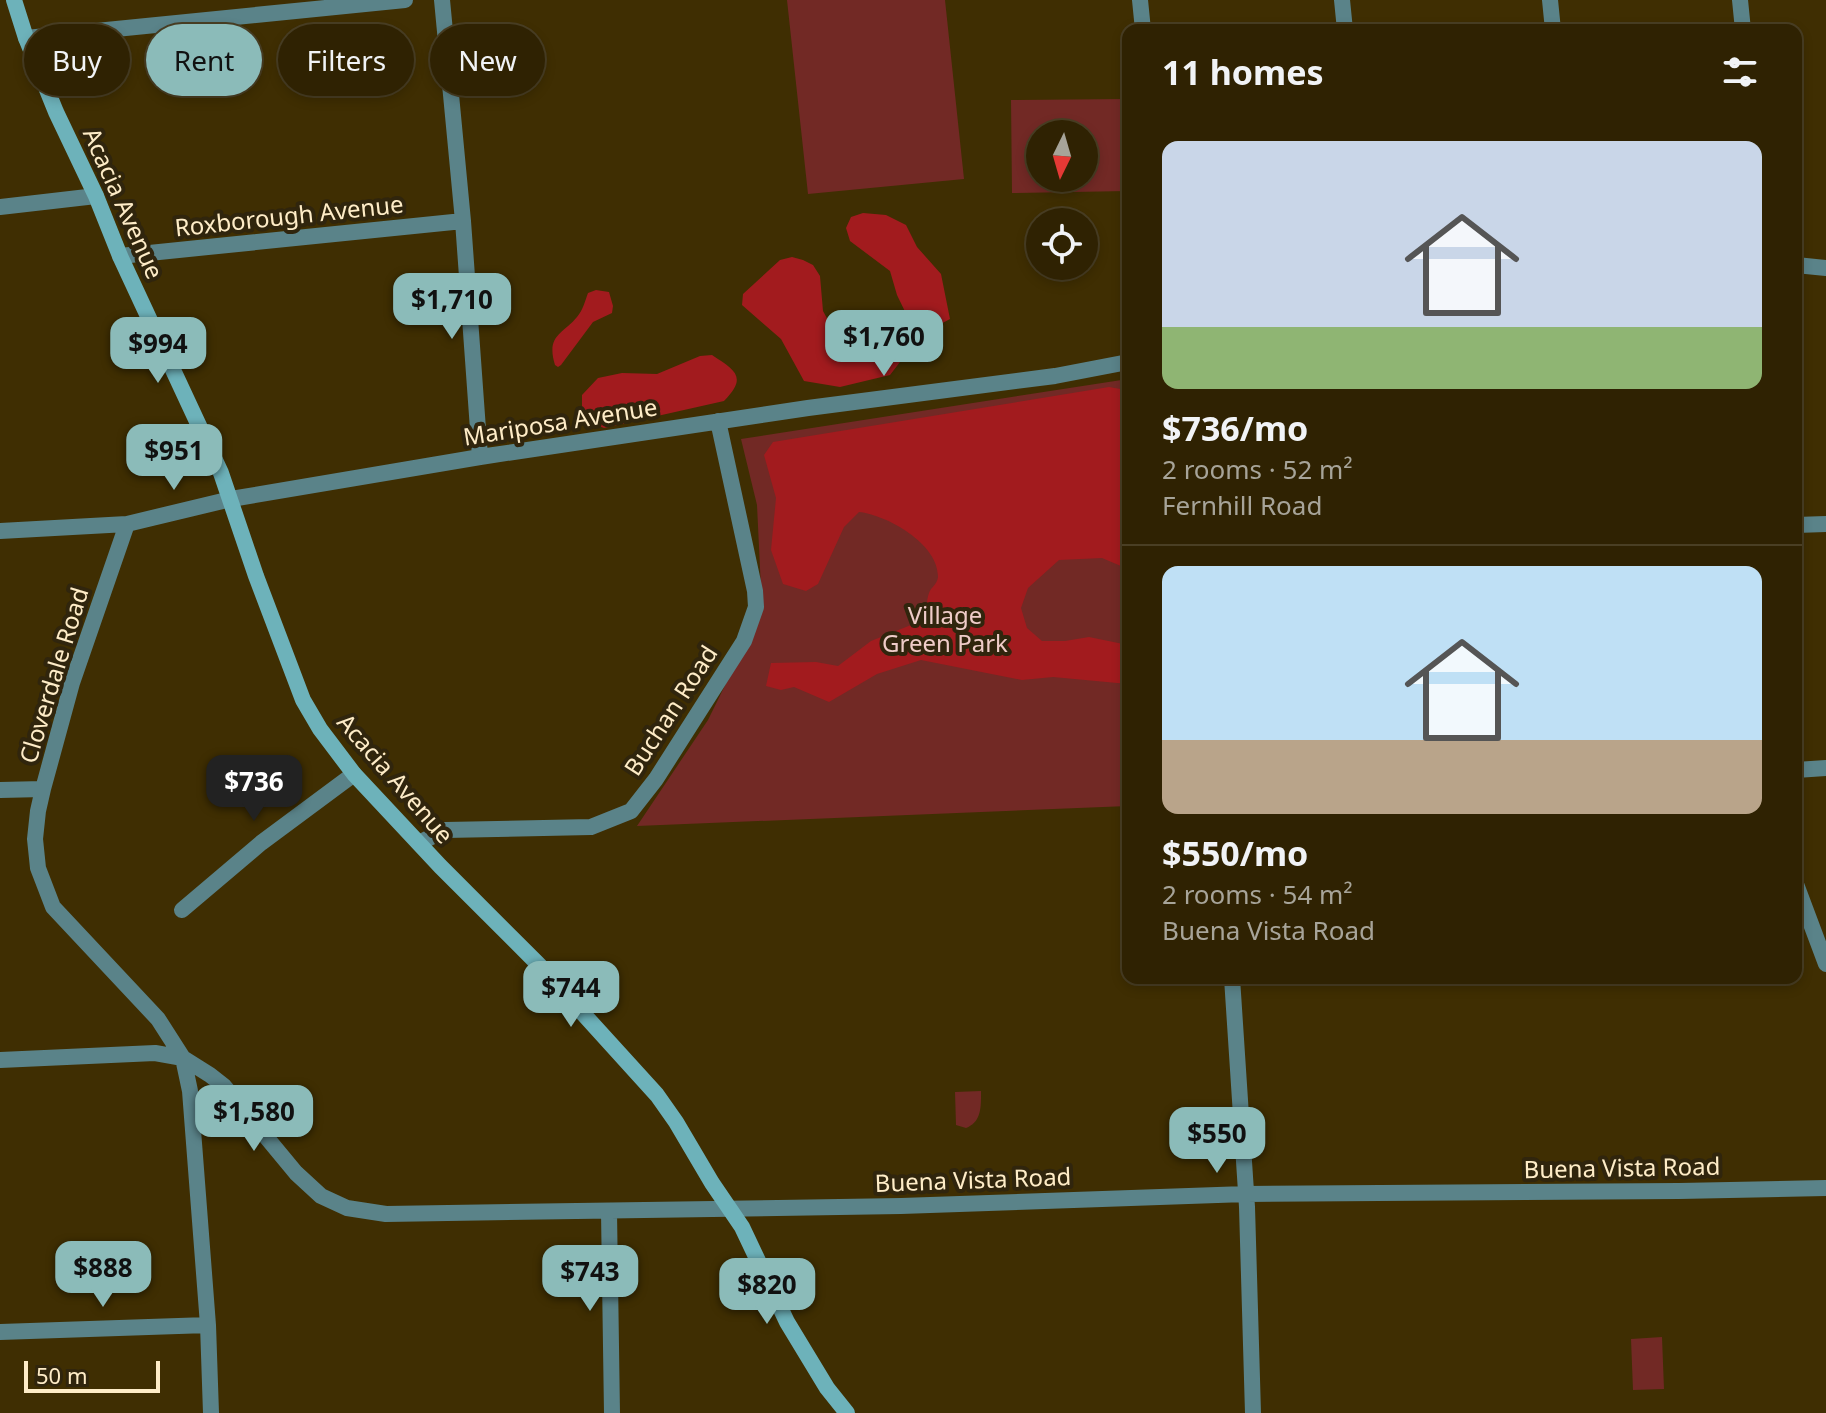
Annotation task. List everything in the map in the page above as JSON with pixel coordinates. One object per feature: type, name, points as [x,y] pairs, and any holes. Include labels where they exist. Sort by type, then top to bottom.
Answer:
[{"type":"street","name":"Acacia Avenue","points":[[14,0],[24,32]]},
{"type":"street","points":[[130,28],[405,0]]},
{"type":"street","points":[[442,0],[463,221],[480,457]]},
{"type":"street","points":[[1140,0],[1142,24]]},
{"type":"street","points":[[1342,0],[1344,24]]},
{"type":"street","points":[[1550,0],[1552,24]]},
{"type":"street","points":[[1740,0],[1742,24]]},
{"type":"street","name":"Acacia Avenue","points":[[50,96],[221,473],[303,700],[320,729],[354,774],[539,965],[657,1095],[747,1236],[787,1322],[827,1388],[847,1413]]},
{"type":"street","points":[[0,207],[96,196]]},
{"type":"street","name":"Roxborough Avenue","points":[[120,256],[463,221]]},
{"type":"street","points":[[1802,266],[1826,268]]},
{"type":"street","name":"Mariposa Avenue","points":[[0,531],[127,524],[231,499],[480,457],[718,421],[1055,376],[1122,363]]},
{"type":"street","name":"Buchan Road","points":[[419,843],[445,830],[591,827],[631,811],[656,779],[744,641],[756,607],[718,421]]},
{"type":"street","name":"Cloverdale Road","points":[[127,524],[72,683],[43,789],[35,839],[38,868],[53,907],[158,1019],[183,1058],[190,1091],[208,1325],[211,1413]]},
{"type":"street","points":[[1802,525],[1826,524]]},
{"type":"street","points":[[1802,770],[1826,768]]},
{"type":"street","points":[[182,910],[261,843],[354,774]]},
{"type":"street","points":[[0,790],[43,789]]},
{"type":"street","points":[[1802,900],[1826,964]]},
{"type":"street","points":[[1232,984],[1246,1194],[1253,1413]]},
{"type":"street","points":[[0,1060],[155,1053],[183,1058]]},
{"type":"street","name":"Buena Vista Road","points":[[183,1058],[224,1086],[296,1173],[321,1196],[347,1208],[386,1214],[901,1206],[1246,1194],[1826,1188]]},
{"type":"street","points":[[609,1212],[612,1413]]},
{"type":"street","points":[[0,1332],[208,1325]]},
{"type":"green space","points":[[787,0],[945,0],[964,179],[808,194]]},
{"type":"green space","points":[[1122,99],[1122,191],[1098,192],[1098,120],[1026,120],[1026,192],[1070,192],[1012,193],[1011,100]]},
{"type":"green space","points":[[863,213],[886,215],[906,225],[917,247],[941,274],[950,319],[926,332],[913,328],[897,295],[890,271],[850,241],[846,228],[851,217]]},
{"type":"green space","points":[[792,257],[813,265],[820,276],[823,311],[840,342],[850,348],[886,347],[895,352],[900,362],[890,375],[840,387],[804,381],[781,339],[742,305],[743,294],[780,260]]},
{"type":"green space","points":[[596,290],[609,292],[612,313],[593,322],[558,367],[553,355],[554,341],[579,314],[588,293]]},
{"type":"green space","points":[[712,355],[736,375],[735,386],[724,401],[604,428],[582,419],[582,395],[598,378],[622,373],[657,374],[700,356]]},
{"type":"green space","name":"Village Green Park","points":[[1122,380],[1122,806],[637,826],[708,720],[762,610],[757,505],[741,439]]},
{"type":"green space","points":[[1109,387],[1122,389],[1122,566],[1102,558],[1059,560],[1028,588],[1021,608],[1027,628],[1042,641],[1089,637],[1122,644],[1122,683],[1053,677],[1022,680],[921,660],[877,674],[829,702],[794,687],[781,690],[766,686],[771,663],[816,662],[838,666],[871,641],[926,619],[928,596],[938,577],[930,553],[909,533],[883,519],[859,512],[844,527],[818,584],[806,591],[783,584],[771,550],[776,498],[764,455],[773,442]]},
{"type":"green space","points":[[981,1091],[980,1113],[975,1122],[966,1128],[956,1125],[955,1092]]},
{"type":"green space","points":[[1662,1337],[1664,1389],[1633,1390],[1631,1339]]}]
